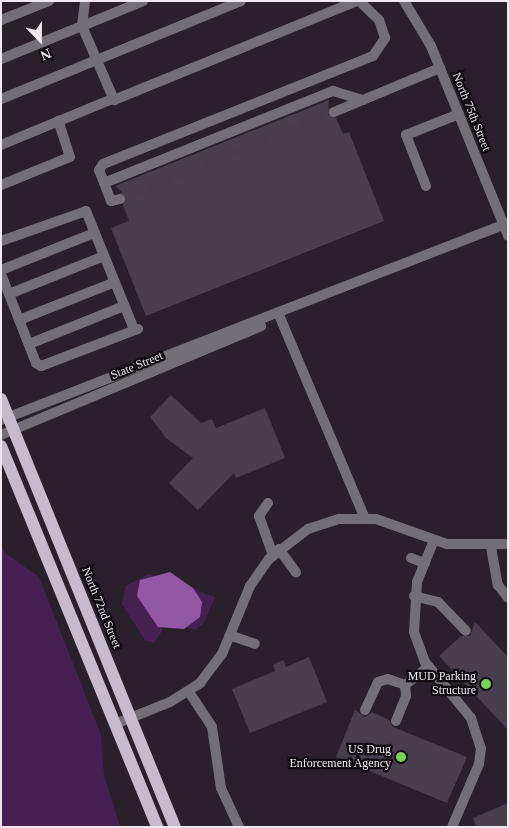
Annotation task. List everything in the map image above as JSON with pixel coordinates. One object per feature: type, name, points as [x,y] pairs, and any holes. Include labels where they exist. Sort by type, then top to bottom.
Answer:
[{"type":"main road","name":"North 72nd Street","points":[[1,400],[7,432],[175,827]]},
{"type":"main road","points":[[1,446],[157,827]]},
{"type":"street","points":[[1,20],[49,1]]},
{"type":"street","points":[[85,1],[82,26],[112,99]]},
{"type":"street","points":[[1,99],[241,1]]},
{"type":"street","points":[[1,144],[358,1],[379,20],[384,38],[373,56],[102,164],[99,170],[111,201],[120,199]]},
{"type":"street","name":"North 75th Street","points":[[404,1],[424,29],[506,224],[508,236]]},
{"type":"street","points":[[1,58],[144,2]]},
{"type":"street","points":[[334,112],[440,68]]},
{"type":"street","points":[[104,183],[333,91],[364,100]]},
{"type":"street","points":[[426,186],[406,135],[459,114]]},
{"type":"street","points":[[1,185],[70,157],[58,121]]},
{"type":"street","points":[[1,241],[80,210],[86,211],[124,306],[136,329],[42,366],[29,344],[1,272],[94,233]]},
{"type":"street","name":"State Street","points":[[5,419],[279,315],[506,224]]},
{"type":"street","points":[[9,294],[104,256]]},
{"type":"street","points":[[19,320],[115,282]]},
{"type":"street","points":[[29,344],[124,306]]},
{"type":"street","points":[[279,315],[365,519]]},
{"type":"street","name":"State Street","points":[[7,432],[238,337],[279,315]]},
{"type":"street","points":[[268,503],[259,516],[276,552],[296,572]]},
{"type":"street","points":[[115,724],[189,692],[212,669],[232,636],[250,586],[276,552],[314,527],[339,519],[365,519],[392,523],[434,540],[491,547],[508,544]]},
{"type":"street","points":[[434,540],[424,563],[414,596],[414,632],[428,667],[471,718],[481,748],[479,764],[452,827]]},
{"type":"street","points":[[491,547],[498,586],[508,598]]},
{"type":"street","points":[[411,558],[424,563]]},
{"type":"street","points":[[414,596],[438,602],[466,631]]},
{"type":"street","points":[[232,636],[255,644]]},
{"type":"street","points":[[405,685],[428,667]]},
{"type":"street","points":[[365,710],[378,682],[388,679],[405,685]]},
{"type":"street","points":[[396,721],[406,696],[405,685]]},
{"type":"street","points":[[189,692],[212,727],[221,788],[239,827]]},
{"type":"shaded area","points":[[1,545],[5,553],[39,577],[101,735],[104,775],[120,827],[1,827]]},
{"type":"shaded area","points":[[170,572],[193,588],[202,602],[200,617],[184,629],[158,627],[137,596],[140,580]]},
{"type":"shaded area","points":[[148,574],[155,576],[162,631],[154,643],[145,640],[122,604],[126,586]]},
{"type":"shaded area","points":[[187,585],[215,598],[203,624],[194,630],[185,626]]},
{"type":"building","points":[[329,100],[328,115],[336,118],[343,134],[349,132],[384,221],[146,316],[111,228],[129,221],[123,205],[127,197],[115,186]]},
{"type":"building","points":[[171,395],[201,423],[212,419],[216,428],[265,408],[285,458],[236,478],[234,473],[198,510],[169,483],[193,458],[166,438],[150,417]]},
{"type":"building","name":"MUD Parking Structure","points":[[475,622],[508,657],[508,730],[439,656],[461,636],[470,636]]},
{"type":"building","points":[[309,657],[327,702],[250,733],[232,689],[275,671],[273,665],[283,660],[286,667]]},
{"type":"building","name":"US Drug Enforcement Agency","points":[[355,710],[365,717],[372,712],[389,720],[393,727],[467,757],[447,803],[336,757]]},
{"type":"building","points":[[508,803],[508,827],[476,827],[473,818]]},
{"type":"tunnel","points":[[120,199],[334,112]]},
{"type":"place","name":"MUD Parking Structure","points":[[486,684]]},
{"type":"place","name":"US Drug Enforcement Agency","points":[[401,757]]}]
